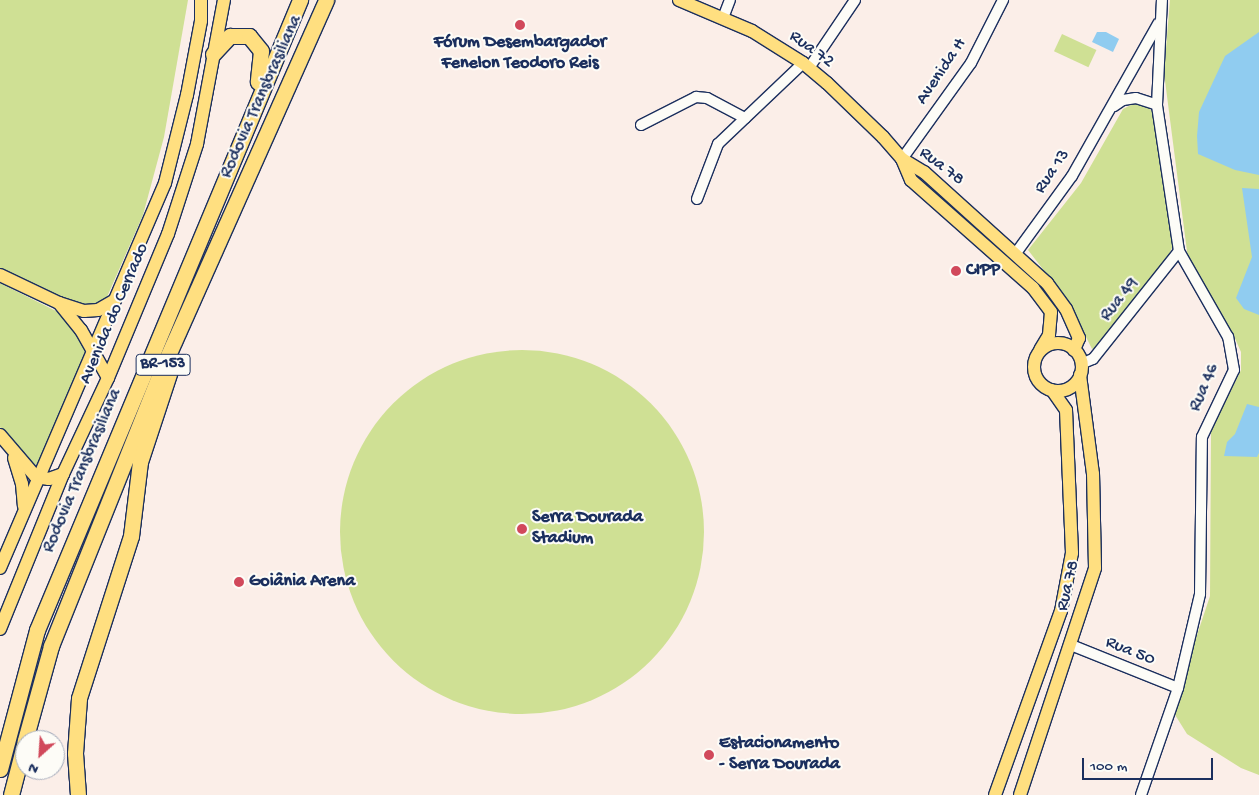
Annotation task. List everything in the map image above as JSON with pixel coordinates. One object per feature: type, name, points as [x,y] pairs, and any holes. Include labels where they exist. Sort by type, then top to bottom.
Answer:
[{"type":"highway","name":"Rodovia Transbrasiliana","points":[[0,769],[37,630],[300,0]]},
{"type":"highway","name":"Rodovia Transbrasiliana","points":[[28,730],[51,646],[176,335],[326,0]]},
{"type":"highway","points":[[213,54],[224,40],[236,34],[249,36],[258,44],[263,59],[253,112]]},
{"type":"highway","points":[[78,795],[75,753],[79,698],[131,536],[140,462],[168,376],[176,335]]},
{"type":"highway","name":"Rodovia Transbrasiliana","points":[[11,795],[15,780]]},
{"type":"main road","name":"Avenida do Cerrado","points":[[0,568],[165,183],[187,95],[201,21],[201,0]]},
{"type":"main road","name":"Avenida do Cerrado","points":[[0,629],[63,474],[108,378],[168,234],[196,144],[224,0]]},
{"type":"main road","name":"Rua 72","points":[[679,0],[752,31],[806,66],[902,159]]},
{"type":"main road","name":"Rua 78","points":[[902,159],[924,172],[1016,253],[1047,283],[1066,309],[1079,338],[1074,350]]},
{"type":"main road","name":"Rua 78","points":[[902,159],[910,180],[1033,288],[1045,304],[1050,312],[1049,335],[1040,350]]},
{"type":"main road","points":[[0,275],[59,303],[84,311],[98,310],[114,300]]},
{"type":"main road","points":[[59,303],[93,351],[108,378]]},
{"type":"main road","points":[[1053,343],[1074,350],[1081,370],[1066,389],[1052,390],[1041,384],[1034,372],[1040,350],[1053,343]]},
{"type":"main road","name":"Rua 78","points":[[1020,795],[1071,645],[1094,568],[1093,474],[1081,370]]},
{"type":"main road","name":"Rua 78","points":[[995,795],[1061,611],[1072,553],[1066,410],[1052,390]]},
{"type":"main road","points":[[0,435],[12,453],[38,478],[49,479],[63,474]]},
{"type":"main road","points":[[12,453],[22,484],[24,510]]},
{"type":"street","points":[[723,18],[730,0]]},
{"type":"street","points":[[697,199],[718,144],[745,118],[806,66],[855,0]]},
{"type":"street","name":"Avenida H","points":[[902,159],[971,63],[1003,0]]},
{"type":"street","name":"Rua 46","points":[[1141,795],[1178,688],[1200,594],[1202,437],[1234,370],[1234,359],[1228,337],[1179,251],[1157,105],[1162,0]]},
{"type":"street","name":"Rua 13","points":[[1016,253],[1072,176],[1160,21]]},
{"type":"street","points":[[641,125],[696,97],[708,98],[745,118]]},
{"type":"street","points":[[1113,106],[1123,100],[1136,98],[1157,105]]},
{"type":"street","name":"Rua 49","points":[[1081,370],[1093,360],[1179,251]]},
{"type":"street","name":"Rua 50","points":[[1071,645],[1178,688]]},
{"type":"green space","points":[[0,0],[188,0],[164,137],[143,215],[107,297],[96,307],[79,306],[0,269]]},
{"type":"green space","points":[[1170,0],[1259,0],[1259,775],[1241,768],[1187,734],[1172,710],[1210,596],[1211,431],[1241,370],[1241,352],[1233,334],[1188,259],[1164,73]]},
{"type":"green space","points":[[1062,34],[1096,50],[1088,67],[1054,51]]},
{"type":"green space","points":[[1135,103],[1148,107],[1154,114],[1173,245],[1169,255],[1097,347],[1092,349],[1069,303],[1028,250],[1081,183],[1123,109]]},
{"type":"green space","points":[[0,283],[62,314],[76,328],[87,352],[40,464],[34,465],[21,459],[0,427]]},
{"type":"green space","name":"Serra Dourada Stadium","points":[[522,350],[557,354],[592,364],[623,381],[650,404],[673,431],[690,462],[700,497],[704,532],[700,567],[690,602],[673,633],[650,660],[623,683],[592,700],[557,710],[522,714],[487,710],[452,700],[421,683],[394,660],[371,633],[354,602],[344,567],[340,532],[344,497],[354,462],[371,431],[394,404],[421,381],[452,364],[487,354]]},
{"type":"water","points":[[1097,32],[1106,32],[1119,39],[1113,52],[1092,42]]},
{"type":"water","points":[[1259,32],[1259,175],[1235,170],[1198,154],[1197,136],[1199,112],[1225,56]]},
{"type":"water","points":[[1242,188],[1259,189],[1259,315],[1244,309],[1236,298],[1252,257]]},
{"type":"water","points":[[1247,404],[1259,407],[1259,453],[1257,457],[1224,456],[1227,442],[1235,434]]},
{"type":"place","name":"Fórum Desembargador Fenelon Teodoro Reis","points":[[520,25]]},
{"type":"place","name":"CIPP","points":[[956,271]]},
{"type":"place","name":"Serra Dourada Stadium","points":[[522,529]]},
{"type":"place","name":"Goiânia Arena","points":[[239,582]]},
{"type":"place","name":"Estacionamento - Serra Dourada","points":[[709,755]]}]
